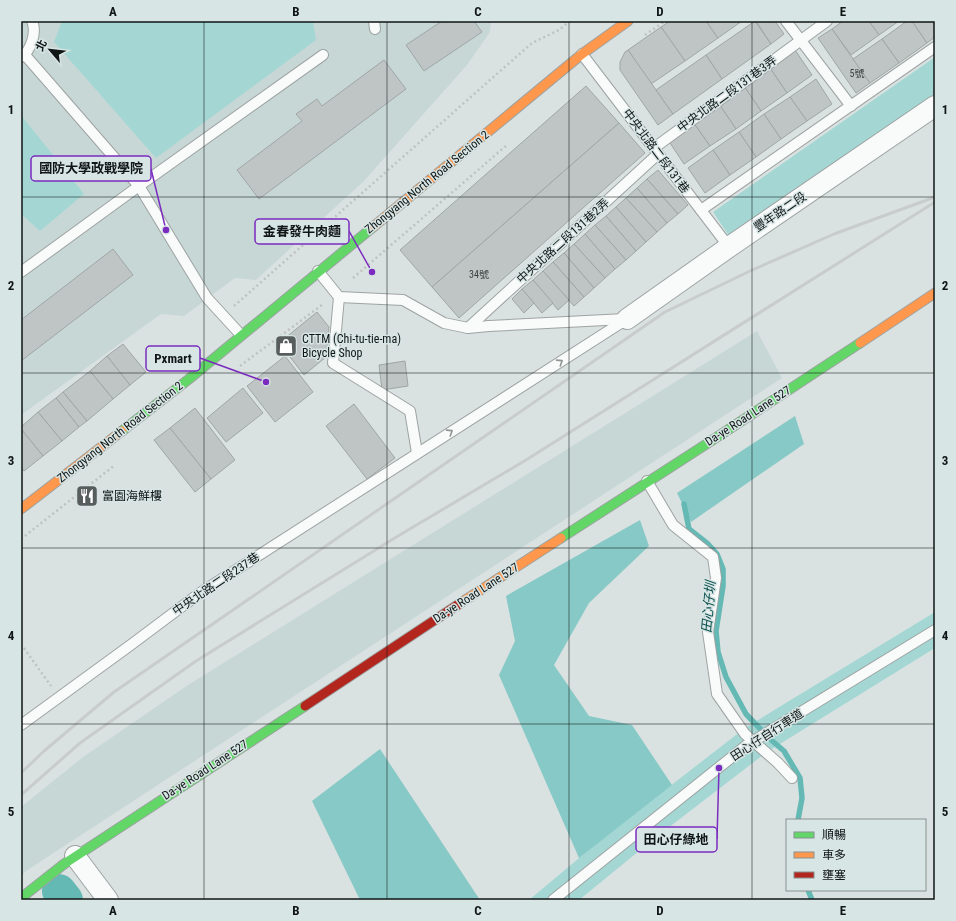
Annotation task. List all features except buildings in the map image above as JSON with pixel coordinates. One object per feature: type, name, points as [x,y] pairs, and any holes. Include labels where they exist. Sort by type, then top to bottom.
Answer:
[{"type":"street","name":"Zhongyang North Road Section 2","points":[[21,509],[189,379],[582,54],[628,21]]},
{"type":"street","name":"豐年路二段","points":[[627,319],[729,247],[935,106]]},
{"type":"street","name":"Da-ye Road Lane 527","points":[[21,898],[70,860],[646,481],[708,443],[935,293]]},
{"type":"street","points":[[70,860],[108,900]]},
{"type":"lane","points":[[786,21],[851,106]]},
{"type":"lane","name":"中央北路二段131巷3弄","points":[[656,151],[827,21]]},
{"type":"lane","points":[[34,22],[32,41],[23,56],[139,186],[207,298],[241,335]]},
{"type":"lane","points":[[701,210],[935,47]]},
{"type":"lane","name":"中央北路二段131巷","points":[[582,54],[729,247]]},
{"type":"lane","points":[[21,272],[323,55]]},
{"type":"lane","name":"中央北路二段131巷2弄","points":[[468,328],[656,151]]},
{"type":"lane","points":[[318,271],[339,297],[333,363],[410,411],[417,453]]},
{"type":"lane","points":[[339,297],[404,300],[444,323],[468,328],[627,319]]},
{"type":"lane","name":"中央北路二段237巷","points":[[21,725],[200,593],[627,319]]},
{"type":"lane","points":[[646,481],[673,525],[713,557],[716,578],[708,632],[717,694],[745,734],[778,763],[792,778]]},
{"type":"lane","name":"田心仔自行車道","points":[[553,900],[753,741],[935,630]]},
{"type":"path","points":[[224,316],[532,44],[559,30],[570,21]]},
{"type":"path","points":[[353,278],[509,144]]},
{"type":"path","points":[[21,644],[59,698]]},
{"type":"shaded area","points":[[21,21],[491,21],[490,32],[467,65],[364,181],[256,280],[235,278],[184,316],[161,314],[21,415]]},
{"type":"shaded area","points":[[62,21],[313,21],[316,40],[156,158],[54,42]]},
{"type":"shaded area","points":[[935,57],[935,97],[731,239],[713,212]]},
{"type":"shaded area","points":[[21,115],[84,194],[40,231],[21,214]]},
{"type":"shaded area","points":[[757,331],[782,378],[26,871],[21,876],[21,807],[83,757],[188,685]]},
{"type":"shaded area","points":[[795,416],[804,444],[691,522],[677,493]]},
{"type":"shaded area","points":[[640,520],[649,546],[589,603],[554,665],[589,716],[632,725],[672,785],[579,858],[499,675],[515,641],[506,596]]},
{"type":"shaded area","points":[[935,612],[935,648],[767,752],[655,838],[579,900],[529,900],[603,838],[745,728]]},
{"type":"shaded area","points":[[380,749],[480,900],[360,900],[312,801]]},
{"type":"waterway","name":"田心仔圳","points":[[684,504],[689,529],[708,544],[717,554],[723,569],[723,586],[716,631],[718,652],[726,677],[746,714],[784,751],[800,778],[802,798],[798,819]]},
{"type":"waterway","points":[[59,891],[66,900]]},
{"type":"waterway","name":"田心仔圳","points":[[808,891],[812,900]]},
{"type":"railway","points":[[21,773],[44,751],[114,692],[665,312],[750,271],[834,234],[935,197]]},
{"type":"railway","points":[[21,795],[80,743],[196,661],[398,536],[526,460],[935,202]]},
{"type":"traffic: fast","points":[[122,431],[189,379],[373,227]]},
{"type":"traffic: fast","points":[[561,538],[860,343]]},
{"type":"traffic: fast","points":[[64,864],[305,706]]},
{"type":"traffic: fast","points":[[21,898],[64,864]]},
{"type":"traffic: slow","points":[[373,227],[582,54],[628,21]]},
{"type":"traffic: slow","points":[[860,343],[935,293]]},
{"type":"traffic: slow","points":[[21,509],[122,431]]},
{"type":"traffic: slow","points":[[459,604],[561,538]]},
{"type":"traffic: jam","points":[[305,706],[459,604]]},
{"type":"place","name":"國防大學政戰學院","points":[[166,230]]},
{"type":"place","name":"金春發牛肉麵","points":[[372,272]]},
{"type":"place","name":"CTTM (Chi-tu-tie-ma) Bicycle Shop","points":[[286,346]]},
{"type":"place","name":"Pxmart","points":[[266,382]]},
{"type":"place","name":"富園海鮮樓","points":[[87,496]]},
{"type":"place","name":"田心仔綠地","points":[[719,768]]}]
